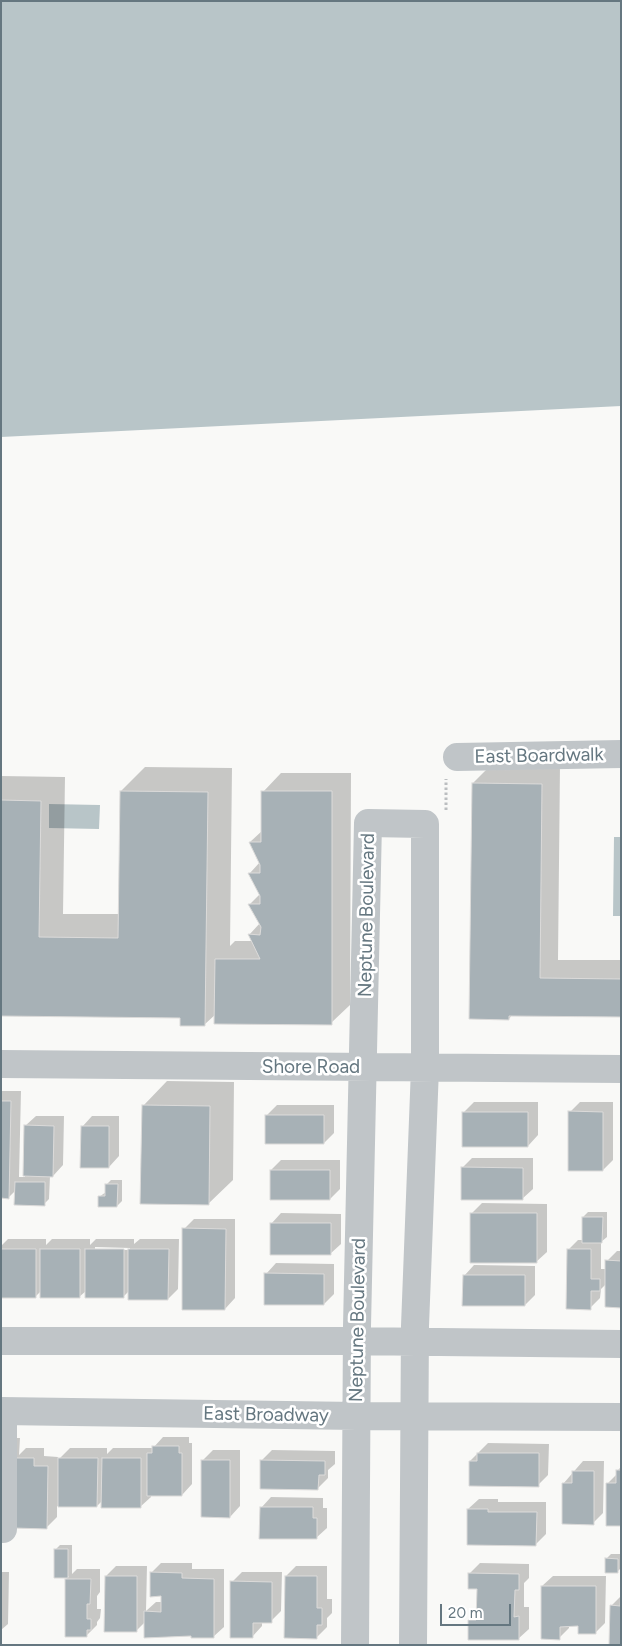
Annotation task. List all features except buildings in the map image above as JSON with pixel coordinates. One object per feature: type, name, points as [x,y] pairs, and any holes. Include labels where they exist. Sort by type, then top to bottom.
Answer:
[{"type":"street","name":"East Boardwalk","points":[[457,757],[621,754]]},
{"type":"street","name":"Neptune Boulevard","points":[[355,1645],[358,1341],[368,823],[425,824],[425,1068],[415,1341],[413,1645]]},
{"type":"street","name":"Shore Road","points":[[1,1064],[621,1069]]},
{"type":"street","points":[[1,1341],[415,1341],[621,1344]]},
{"type":"street","points":[[1,1530],[3,1530],[2,1411]]},
{"type":"street","name":"East Broadway","points":[[2,1411],[414,1417],[621,1417]]},
{"type":"shaded area","points":[[1,1],[621,1],[621,406],[1,437]]},
{"type":"shaded area","points":[[49,804],[100,805],[99,829],[49,828]]},
{"type":"shaded area","points":[[614,837],[621,837],[621,916],[613,916]]}]
